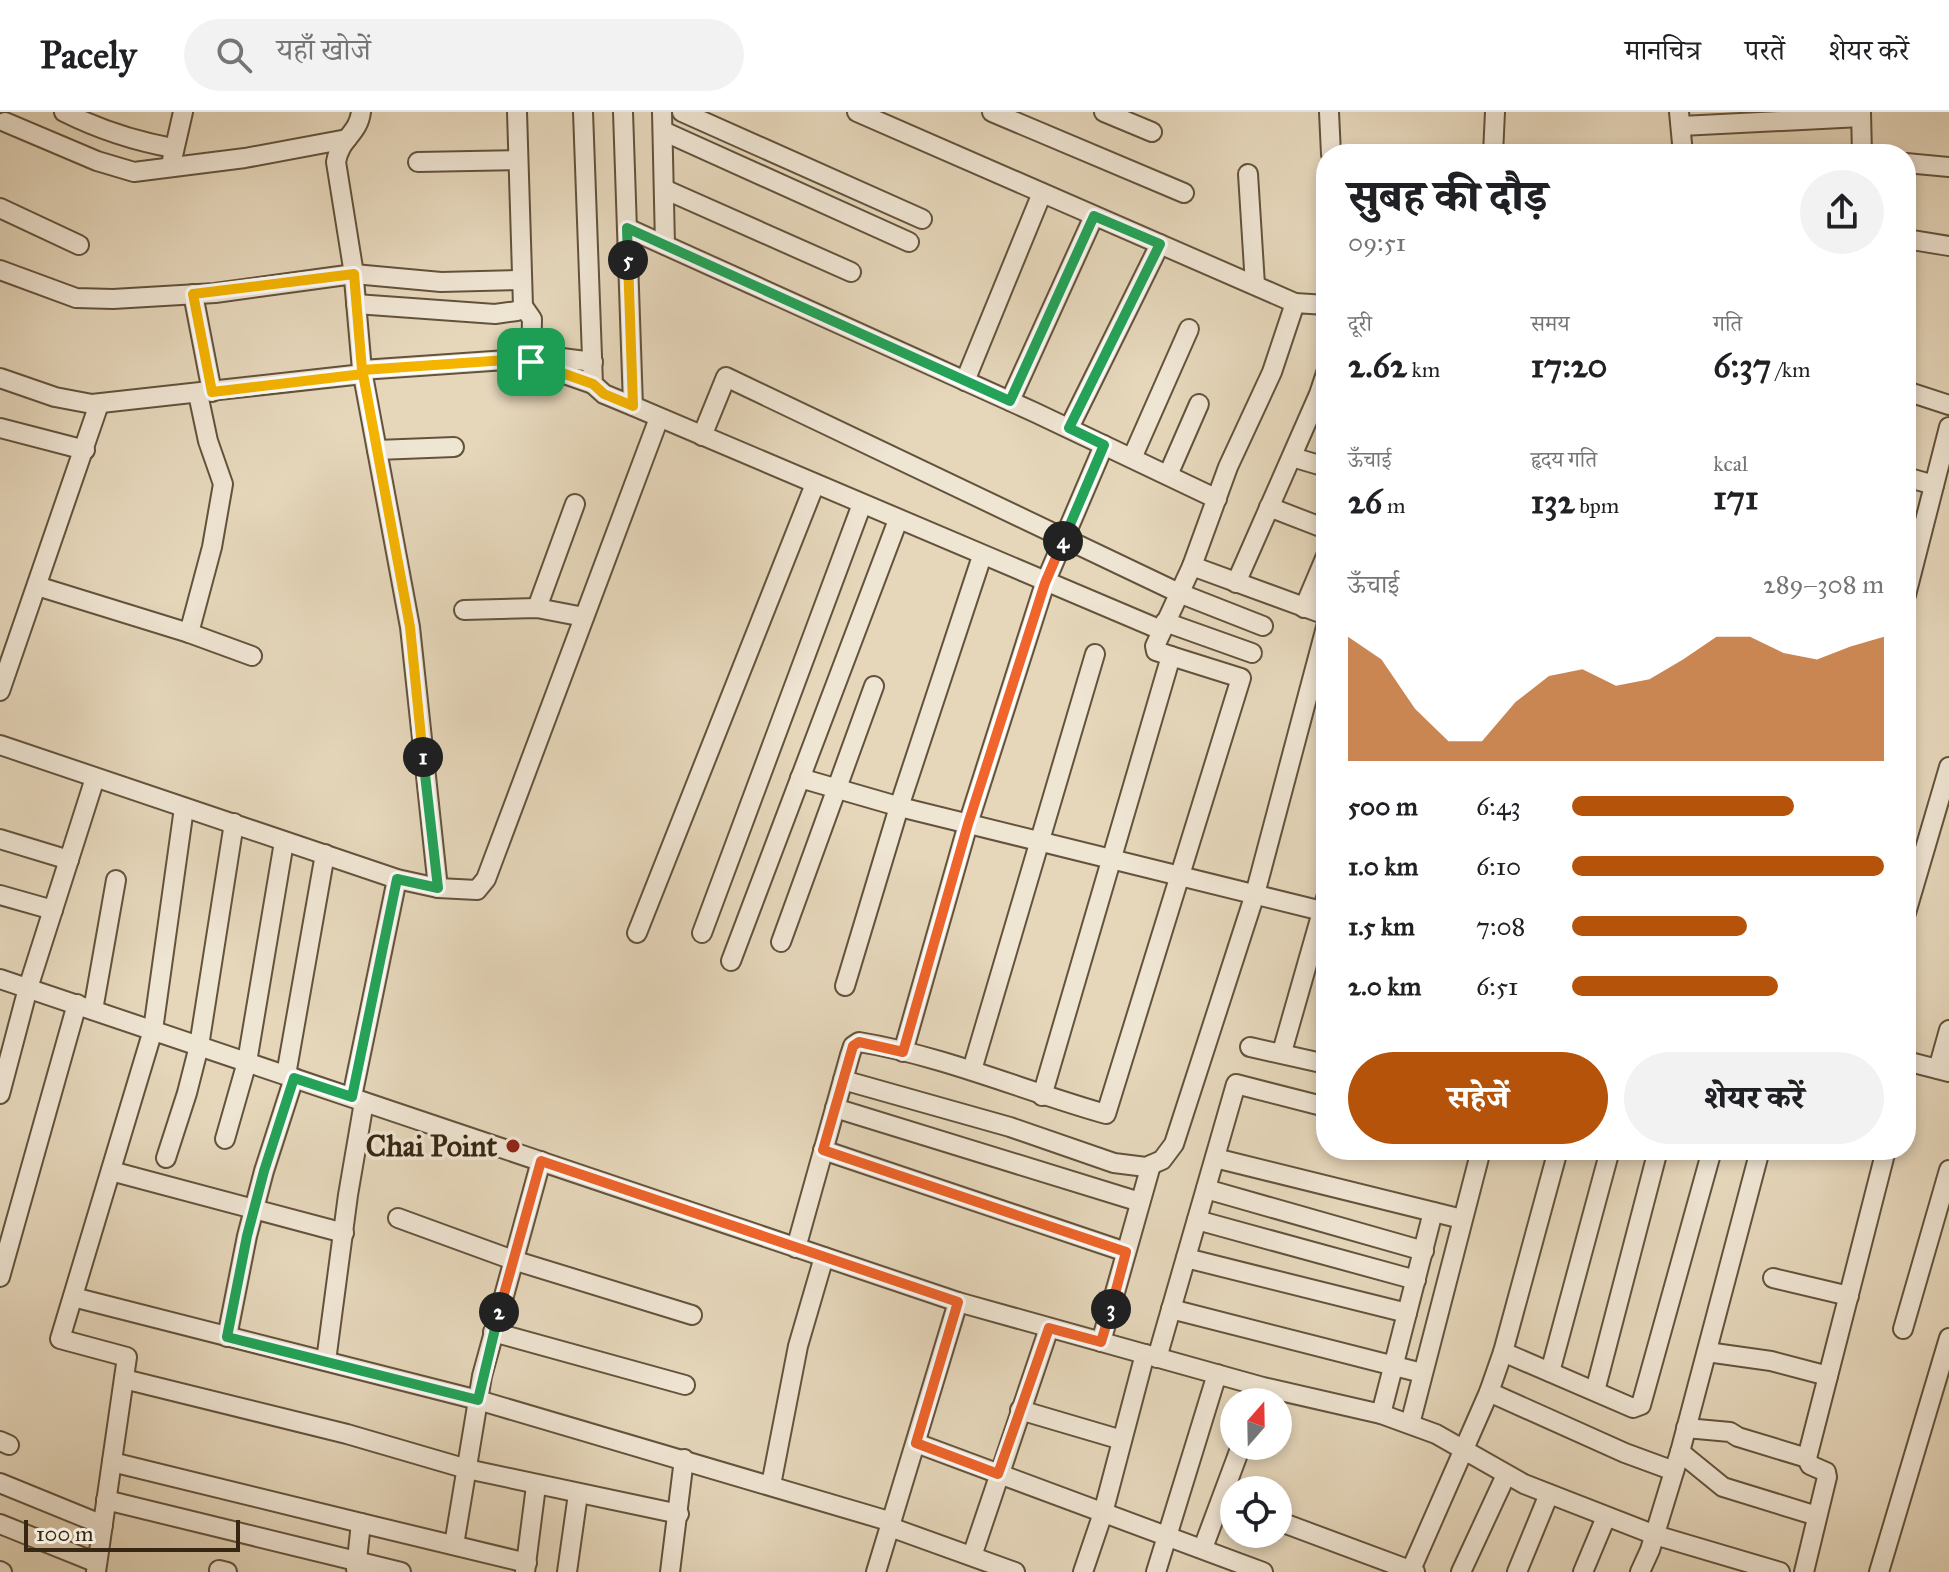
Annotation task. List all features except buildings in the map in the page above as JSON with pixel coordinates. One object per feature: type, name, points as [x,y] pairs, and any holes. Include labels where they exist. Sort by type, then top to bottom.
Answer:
[{"type":"street","points":[[64,112],[134,141],[173,148]]},
{"type":"street","points":[[171,168],[183,112]]},
{"type":"street","points":[[361,112],[360,121],[339,149],[336,162],[354,274],[362,372],[410,627],[438,888]]},
{"type":"street","points":[[517,112],[523,306],[532,319],[531,358]]},
{"type":"street","points":[[583,112],[593,384]]},
{"type":"street","points":[[623,112],[633,406]]},
{"type":"street","points":[[682,112],[922,219]]},
{"type":"street","points":[[857,112],[1295,303],[1316,304]]},
{"type":"street","points":[[992,112],[1184,193]]},
{"type":"street","points":[[1104,112],[1152,132]]},
{"type":"street","points":[[1329,112],[1331,144]]},
{"type":"street","points":[[1493,144],[1495,112]]},
{"type":"street","points":[[1682,144],[1680,119],[1861,114],[1862,144]]},
{"type":"street","points":[[665,245],[662,122],[909,242]]},
{"type":"street","points":[[5,123],[134,172],[283,152],[347,139]]},
{"type":"street","points":[[418,162],[518,160]]},
{"type":"street","points":[[1916,164],[1949,167]]},
{"type":"street","points":[[1248,174],[1255,285]]},
{"type":"street","points":[[664,189],[851,272]]},
{"type":"street","points":[[965,381],[1042,193]]},
{"type":"street","points":[[0,208],[79,245]]},
{"type":"street","points":[[1010,401],[1094,216]]},
{"type":"street","points":[[627,228],[1069,428],[1217,499]]},
{"type":"street","points":[[1916,241],[1949,246]]},
{"type":"street","points":[[1069,428],[1160,244]]},
{"type":"street","points":[[0,270],[76,298],[113,299],[193,294],[354,274],[441,282],[522,280]]},
{"type":"street","points":[[189,633],[212,547],[223,484],[208,441],[193,294]]},
{"type":"street","points":[[1241,678],[1156,651],[1155,646],[1192,566],[1228,467],[1272,372],[1295,303]]},
{"type":"street","points":[[356,304],[495,314],[517,311],[523,306]]},
{"type":"street","points":[[1132,458],[1189,329]]},
{"type":"street","points":[[0,378],[55,397],[99,404],[362,372],[531,358],[593,362]]},
{"type":"street","points":[[531,358],[593,384],[604,394],[1045,583],[1163,626],[1252,653]]},
{"type":"street","points":[[702,436],[726,377],[1179,593],[1263,626]]},
{"type":"street","points":[[1916,394],[1949,405]]},
{"type":"street","points":[[1236,583],[1316,402]]},
{"type":"street","points":[[0,691],[99,404]]},
{"type":"street","points":[[1168,475],[1199,404]]},
{"type":"street","points":[[0,745],[397,879],[438,888],[477,890],[486,879],[659,418]]},
{"type":"street","points":[[1916,537],[1949,427]]},
{"type":"street","points":[[0,428],[85,450]]},
{"type":"street","points":[[903,1052],[968,824],[1045,583],[1104,445]]},
{"type":"street","points":[[377,450],[454,447]]},
{"type":"street","points":[[1292,457],[1316,464]]},
{"type":"street","points":[[1916,480],[1934,485]]},
{"type":"street","points":[[637,933],[815,484]]},
{"type":"street","points":[[537,608],[575,504]]},
{"type":"street","points":[[702,933],[862,504]]},
{"type":"street","points":[[1269,507],[1316,525]]},
{"type":"street","points":[[731,961],[898,520]]},
{"type":"street","points":[[845,986],[899,807],[982,556]]},
{"type":"street","points":[[1192,566],[1316,612]]},
{"type":"street","points":[[1304,608],[1316,580]]},
{"type":"street","points":[[37,586],[252,656]]},
{"type":"street","points":[[796,1248],[853,1046],[859,1042],[972,1070],[1042,1096],[1106,1114],[1241,678],[1274,598]]},
{"type":"street","points":[[464,610],[537,608],[584,617]]},
{"type":"street","points":[[972,1070],[1095,654]]},
{"type":"street","points":[[1042,1096],[1114,860],[1171,656]]},
{"type":"street","points":[[843,1080],[1010,1127],[1114,1163],[1146,1167],[1162,1160],[1174,1144],[1255,894],[1316,665]]},
{"type":"street","points":[[781,942],[874,686]]},
{"type":"street","points":[[1916,878],[1949,767]]},
{"type":"street","points":[[0,1094],[28,988],[95,778]]},
{"type":"street","points":[[800,778],[836,791],[1181,877],[1316,905]]},
{"type":"street","points":[[0,1524],[97,1567],[127,1357],[60,1339],[153,1030],[184,808]]},
{"type":"street","points":[[166,1158],[199,1046],[234,823]]},
{"type":"street","points":[[0,839],[69,860]]},
{"type":"street","points":[[225,1139],[247,1062],[284,842]]},
{"type":"street","points":[[1916,845],[1925,847]]},
{"type":"street","points":[[227,1337],[254,1208],[290,1076],[325,854]]},
{"type":"street","points":[[326,1361],[358,1100],[397,879]]},
{"type":"street","points":[[0,1277],[85,1007],[116,880]]},
{"type":"street","points":[[0,895],[53,910]]},
{"type":"street","points":[[1282,1052],[1316,937]]},
{"type":"street","points":[[0,979],[958,1302],[1217,1374],[1246,1388]]},
{"type":"street","points":[[1916,1065],[1943,1071],[1949,1030]]},
{"type":"street","points":[[1250,1047],[1316,1061]]},
{"type":"street","points":[[1083,1572],[1103,1513],[1122,1440],[1171,1309],[1236,1084],[1316,1104]]},
{"type":"street","points":[[835,1108],[1140,1202]]},
{"type":"street","points":[[823,1150],[1126,1252]]},
{"type":"street","points":[[1215,1158],[1462,1219]]},
{"type":"street","points":[[1410,1424],[1478,1160]]},
{"type":"street","points":[[1292,1526],[1412,1571],[1489,1392],[1503,1352],[1555,1160]]},
{"type":"street","points":[[1550,1372],[1607,1160]]},
{"type":"street","points":[[1595,1391],[1655,1160]]},
{"type":"street","points":[[1503,1352],[1638,1408],[1643,1400],[1709,1160]]},
{"type":"street","points":[[1640,1572],[1655,1535],[1680,1452],[1757,1160]]},
{"type":"street","points":[[1804,1572],[1826,1472],[1810,1465],[1807,1458],[1883,1160]]},
{"type":"street","points":[[454,1545],[478,1400],[493,1332],[541,1161]]},
{"type":"street","points":[[1101,1342],[1151,1165]]},
{"type":"street","points":[[1903,1329],[1949,1170]]},
{"type":"street","points":[[111,1171],[344,1233]]},
{"type":"street","points":[[1206,1189],[1424,1251]]},
{"type":"street","points":[[1381,1414],[1433,1212]]},
{"type":"street","points":[[398,1218],[513,1260],[692,1315]]},
{"type":"street","points":[[1197,1220],[1416,1280]]},
{"type":"street","points":[[771,1485],[798,1346],[824,1257]]},
{"type":"street","points":[[1186,1258],[1407,1313]]},
{"type":"street","points":[[1773,1278],[1849,1296]]},
{"type":"street","points":[[73,1297],[478,1400],[684,1459],[891,1524],[1015,1572]]},
{"type":"street","points":[[876,1572],[958,1302]]},
{"type":"street","points":[[1171,1309],[1422,1373]]},
{"type":"street","points":[[972,1556],[1049,1328]]},
{"type":"street","points":[[493,1332],[685,1385]]},
{"type":"street","points":[[1879,1572],[1949,1338]]},
{"type":"street","points":[[1707,1352],[1771,1361],[1828,1376]]},
{"type":"street","points":[[1156,1572],[1217,1374]]},
{"type":"street","points":[[124,1379],[347,1434],[536,1486],[679,1514]]},
{"type":"street","points":[[1489,1392],[1625,1453],[1674,1471]]},
{"type":"street","points":[[1292,1400],[1381,1414],[1410,1424],[1506,1475],[1606,1517],[1780,1572]]},
{"type":"street","points":[[1020,1410],[1122,1440]]},
{"type":"street","points":[[1686,1428],[1730,1432],[1807,1458]]},
{"type":"street","points":[[916,1443],[1263,1572]]},
{"type":"street","points":[[1680,1452],[1723,1487],[1817,1516]]},
{"type":"street","points":[[670,1572],[684,1459]]},
{"type":"street","points":[[112,1462],[454,1545],[526,1568],[536,1486]]},
{"type":"street","points":[[1461,1572],[1506,1475]]},
{"type":"street","points":[[0,1483],[103,1525]]},
{"type":"street","points":[[567,1572],[578,1494]]},
{"type":"street","points":[[1517,1572],[1549,1494]]},
{"type":"street","points":[[106,1500],[356,1566],[401,1572]]},
{"type":"street","points":[[1203,1548],[1220,1517]]},
{"type":"street","points":[[1583,1572],[1606,1517]]},
{"type":"street","points":[[356,1566],[361,1523]]},
{"type":"place","name":"Chai Point","points":[[513,1146]]},
{"type":"route","points":[[531,362],[521,359],[362,370],[363,374],[212,392],[193,294],[354,274],[362,370],[363,374],[410,627],[438,888],[397,879],[352,1097],[294,1078],[247,1236],[227,1337],[478,1400],[493,1332],[541,1161],[958,1302],[916,1443],[998,1474],[1049,1328],[1101,1342],[1126,1252],[823,1150],[853,1046],[859,1042],[871,1043],[903,1052],[968,824],[1045,583],[1104,445],[1069,428],[1160,244],[1094,216],[1010,401],[627,228],[633,406],[604,394],[593,384],[531,362]]}]
